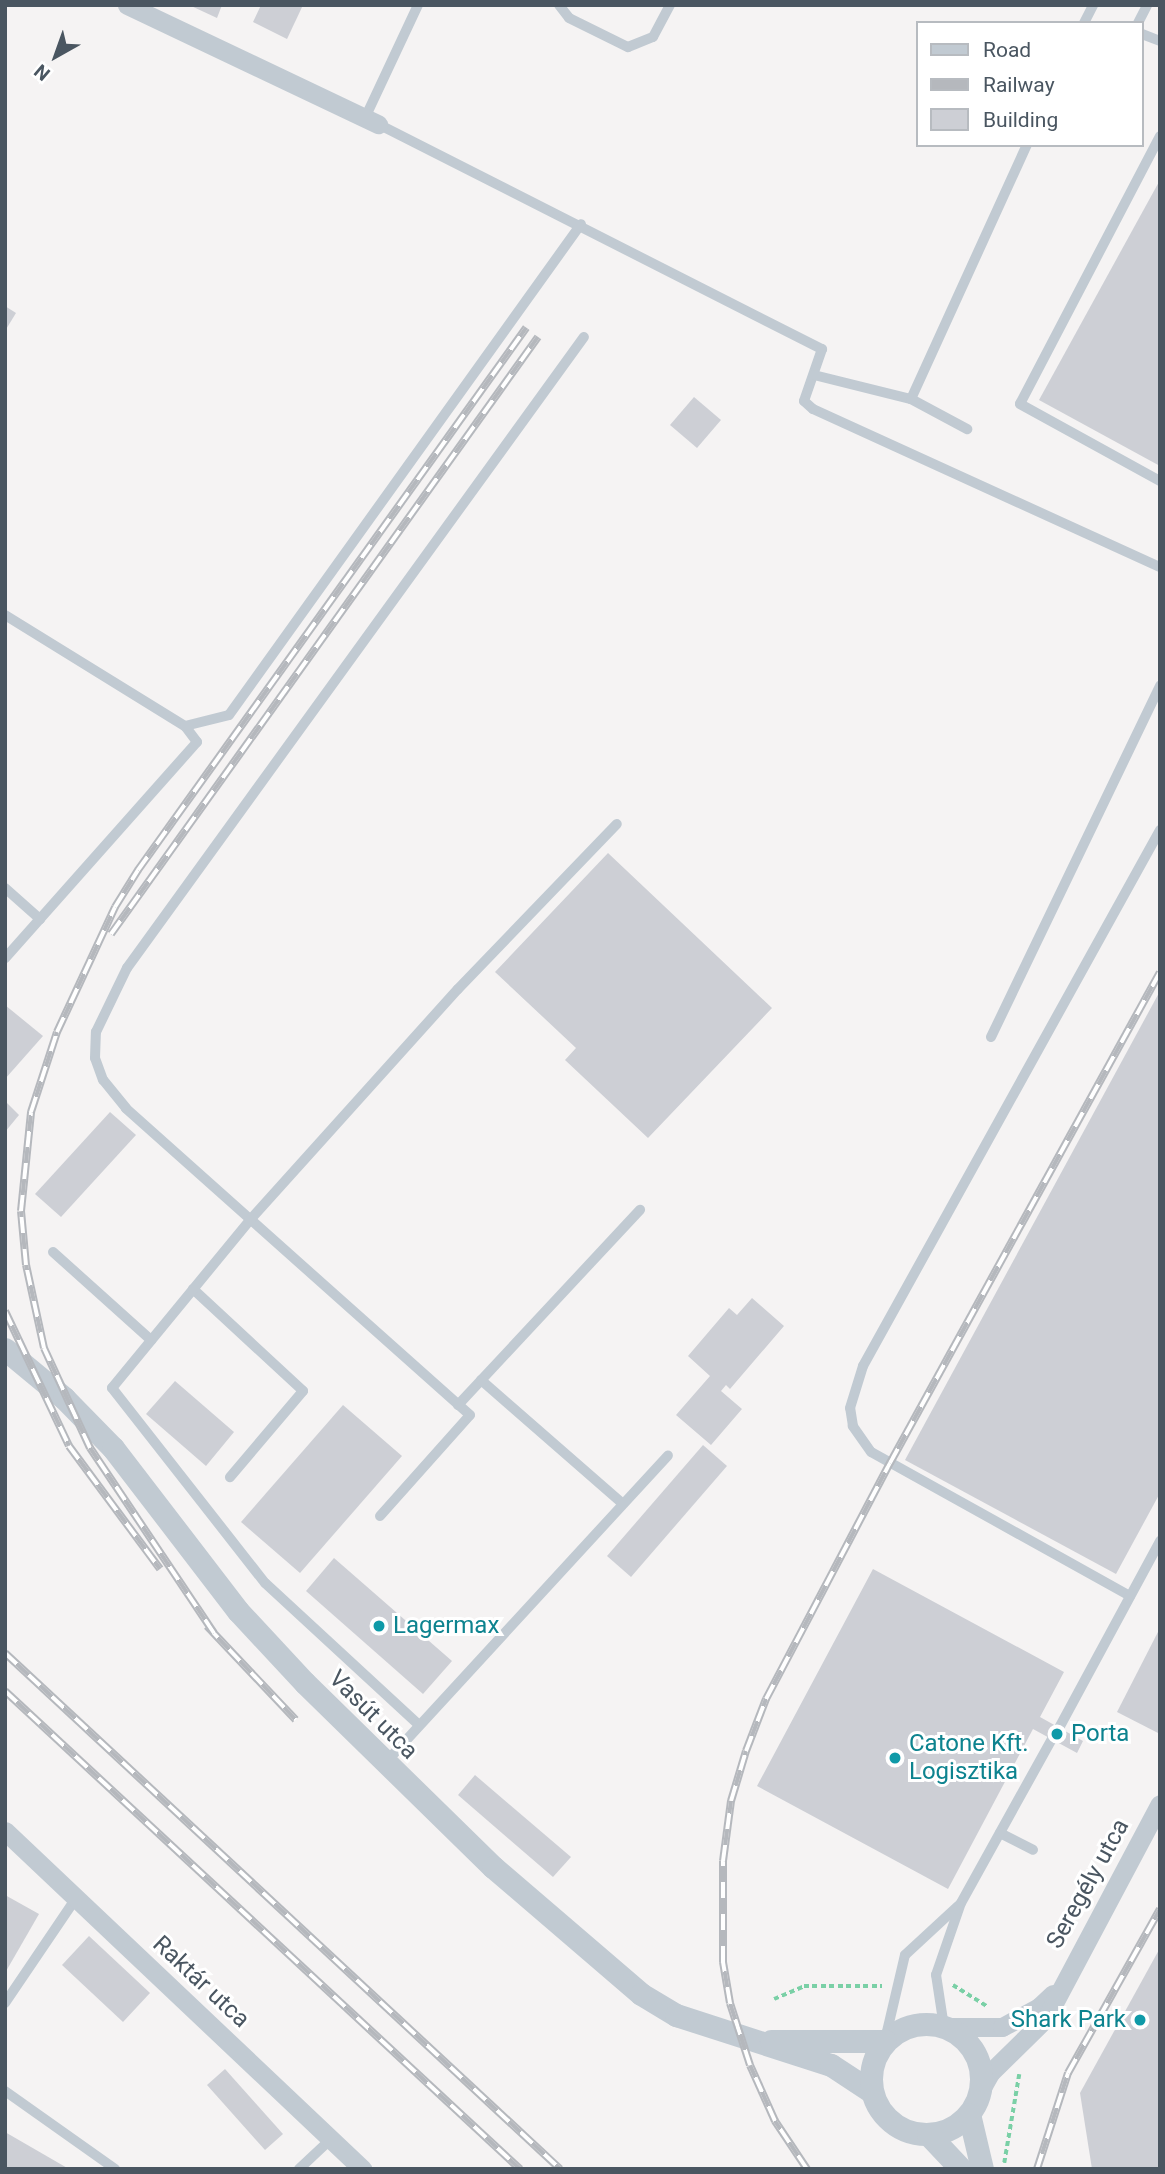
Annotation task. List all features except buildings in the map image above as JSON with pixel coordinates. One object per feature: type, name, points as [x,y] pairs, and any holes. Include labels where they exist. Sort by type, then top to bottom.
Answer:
[{"type":"street","points":[[127,5],[372,121]]},
{"type":"street","name":"Vasút utca","points":[[5,1349],[64,1398],[113,1448],[238,1611],[384,1764],[493,1867],[641,1994],[676,2015],[765,2042],[831,2066],[872,2092],[893,2123],[928,2134],[961,2169]]},
{"type":"street","name":"Seregély utca","points":[[979,2093],[990,2073],[1046,2018],[1059,1988],[1160,1804]]},
{"type":"street","name":"Raktár utca","points":[[5,1831],[363,2169]]},
{"type":"street","name":"Seregély utca","points":[[944,2026],[1002,2027],[1040,2007],[1059,1988]]},
{"type":"street","name":"Vasút utca","points":[[765,2042],[885,2041],[918,2024],[944,2026]]},
{"type":"street","points":[[928,2134],[951,2128],[969,2114],[979,2093],[981,2072],[974,2052],[944,2026]]},
{"type":"street","points":[[872,2092],[873,2059],[885,2041]]},
{"type":"street","points":[[969,2114],[982,2169]]},
{"type":"lane","points":[[418,5],[372,121],[581,224],[822,349],[804,401],[813,409],[1160,568]]},
{"type":"lane","points":[[559,5],[569,18],[628,47],[653,37],[670,5]]},
{"type":"lane","points":[[1085,21],[1093,5]]},
{"type":"lane","points":[[1139,21],[1147,5]]},
{"type":"lane","points":[[1160,136],[1020,404],[1160,481]]},
{"type":"lane","points":[[911,399],[1026,147]]},
{"type":"lane","points":[[185,726],[229,715],[581,224]]},
{"type":"lane","points":[[380,1516],[470,1415],[249,1221],[126,1108],[103,1080],[95,1058],[96,1032],[127,968],[584,337]]},
{"type":"lane","points":[[814,375],[911,399],[967,429]]},
{"type":"lane","points":[[5,615],[185,726],[197,737],[195,747],[5,958]]},
{"type":"lane","points":[[992,1037],[1160,686]]},
{"type":"lane","points":[[419,1725],[265,1583],[112,1388],[249,1221],[458,989],[617,824]]},
{"type":"lane","points":[[1130,1596],[871,1452],[853,1426],[850,1408],[863,1366],[1160,830]]},
{"type":"lane","points":[[5,888],[40,919]]},
{"type":"lane","points":[[458,1405],[640,1210]]},
{"type":"lane","points":[[53,1252],[151,1340]]},
{"type":"lane","points":[[193,1289],[303,1391],[230,1477]]},
{"type":"lane","points":[[481,1380],[622,1503]]},
{"type":"lane","points":[[384,1764],[668,1455]]},
{"type":"lane","points":[[1059,1728],[1160,1541]]},
{"type":"lane","points":[[944,2026],[936,1975],[961,1903],[1052,1739]]},
{"type":"lane","points":[[1000,1833],[1033,1850]]},
{"type":"lane","points":[[5,2003],[76,1898]]},
{"type":"lane","points":[[885,2041],[905,1955],[961,1903]]},
{"type":"lane","points":[[5,2091],[115,2169]]},
{"type":"lane","points":[[299,2169],[331,2139]]},
{"type":"railway","points":[[214,1633],[90,1448],[44,1348],[26,1265],[21,1211],[31,1112],[57,1032],[115,907],[138,870],[526,328]]},
{"type":"railway","points":[[111,934],[538,337]]},
{"type":"railway","points":[[807,2169],[775,2121],[750,2065],[730,2003],[723,1962],[723,1861],[731,1801],[766,1699],[890,1463],[1160,972]]},
{"type":"railway","points":[[5,1311],[69,1446],[160,1569]]},
{"type":"railway","points":[[207,1626],[296,1720]]},
{"type":"railway","points":[[5,1653],[560,2169]]},
{"type":"railway","points":[[5,1691],[520,2169]]},
{"type":"railway","points":[[1037,2169],[1068,2073],[1160,1909]]},
{"type":"place","name":"Lagermax","points":[[379,1626]]},
{"type":"place","name":"Porta","points":[[1057,1734]]},
{"type":"place","name":"Catone Kft. Logisztika","points":[[895,1758]]},
{"type":"place","name":"Shark Park","points":[[1140,2020]]}]
